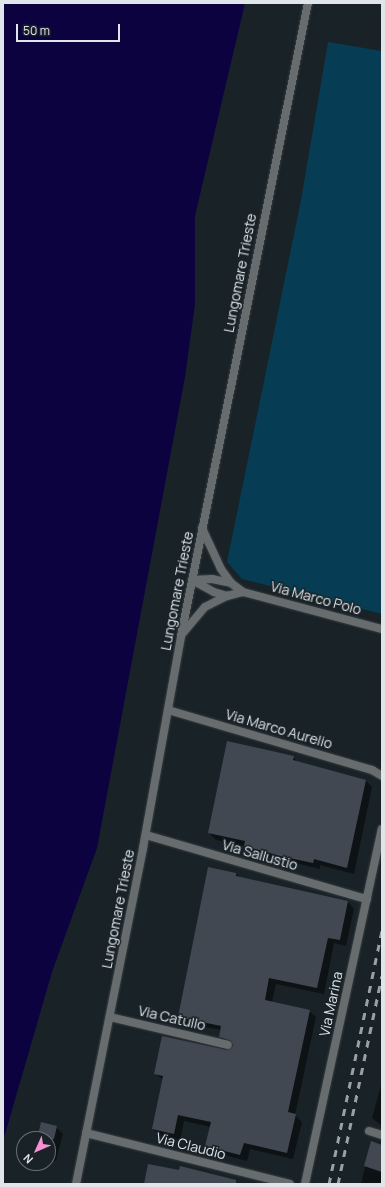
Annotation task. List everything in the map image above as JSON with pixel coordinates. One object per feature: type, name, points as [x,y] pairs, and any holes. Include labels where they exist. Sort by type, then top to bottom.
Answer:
[{"type":"street","name":"Lungomare Trieste","points":[[76,1184],[146,835],[181,636],[202,528],[308,3]]},
{"type":"street","name":"Via Marco Polo","points":[[202,528],[214,557],[231,583],[243,592],[382,629]]},
{"type":"street","name":"Via Marco Polo","points":[[192,580],[212,579],[231,583]]},
{"type":"street","points":[[192,580],[214,592],[227,596]]},
{"type":"street","name":"Via Marco Polo","points":[[181,636],[200,611],[227,596],[243,592]]},
{"type":"street","name":"Via Marco Aurelio","points":[[168,710],[372,770],[382,776]]},
{"type":"street","name":"Via Marina","points":[[305,1184],[382,828]]},
{"type":"street","name":"Via Sallustio","points":[[146,835],[367,899]]},
{"type":"street","name":"Via Catullo","points":[[110,1017],[228,1045]]},
{"type":"street","points":[[369,1132],[382,1135]]},
{"type":"street","name":"Via Claudio","points":[[86,1133],[290,1184]]},
{"type":"shaded area","points":[[3,3],[245,3],[195,216],[195,304],[185,377],[97,848],[52,972],[3,1141]]},
{"type":"shaded area","points":[[328,42],[382,51],[382,614],[242,579],[227,562],[301,200]]},
{"type":"building","points":[[227,741],[294,756],[293,760],[366,780],[347,868],[314,859],[313,863],[280,856],[244,846],[245,841],[208,833]]},
{"type":"building","points":[[208,867],[236,873],[236,876],[348,901],[340,940],[328,938],[317,988],[269,978],[265,1000],[310,1010],[288,1112],[296,1114],[287,1153],[244,1143],[240,1155],[205,1146],[211,1122],[178,1115],[174,1134],[152,1129],[163,1076],[154,1074],[162,1036],[227,1050],[233,1046],[231,1041],[219,1037],[221,1026],[178,1017]]},
{"type":"building","points":[[41,1122],[57,1126],[56,1131],[39,1131]]},
{"type":"building","points":[[371,1141],[382,1145],[382,1172],[364,1166]]},
{"type":"building","points":[[148,1164],[179,1170],[180,1166],[236,1180],[236,1184],[144,1184]]},
{"type":"railway","points":[[329,1184],[382,930]]},
{"type":"railway","points":[[338,1184],[382,976]]}]
